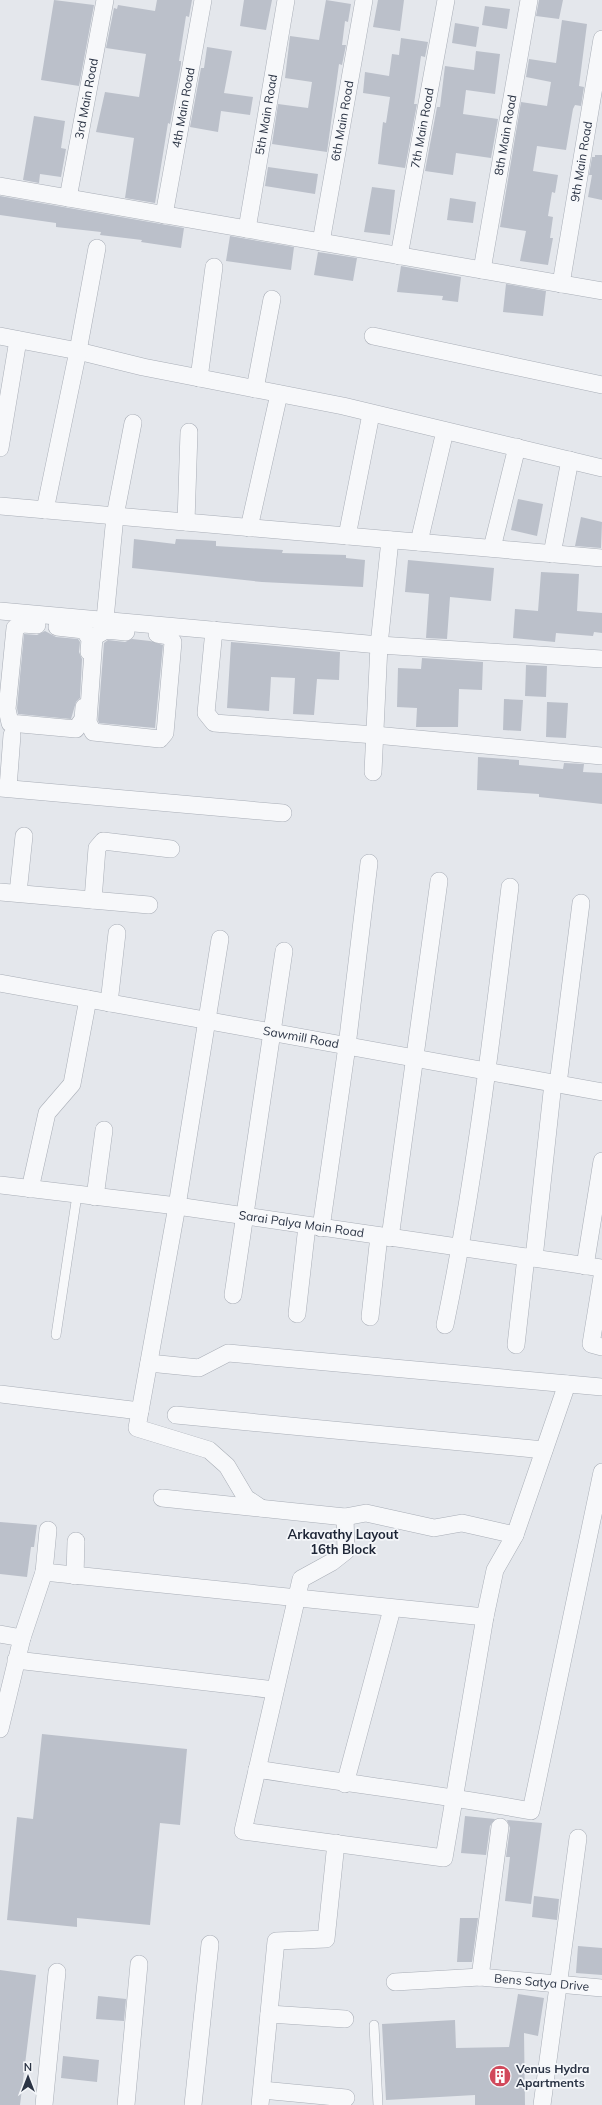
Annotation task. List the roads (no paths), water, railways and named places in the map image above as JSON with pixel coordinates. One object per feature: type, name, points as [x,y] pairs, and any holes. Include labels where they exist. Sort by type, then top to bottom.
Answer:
[{"type":"street","name":"3rd Main Road","points":[[68,198],[105,0]]},
{"type":"street","name":"4th Main Road","points":[[164,215],[203,0]]},
{"type":"street","name":"5th Main Road","points":[[247,229],[286,0]]},
{"type":"street","name":"6th Main Road","points":[[321,242],[364,0]]},
{"type":"street","name":"7th Main Road","points":[[399,256],[446,0]]},
{"type":"street","name":"8th Main Road","points":[[482,270],[529,0]]},
{"type":"street","name":"9th Main Road","points":[[561,284],[602,39]]},
{"type":"street","points":[[0,186],[602,291]]},
{"type":"street","points":[[45,510],[78,351],[97,248]]},
{"type":"street","points":[[199,378],[214,267]]},
{"type":"street","points":[[255,389],[272,299]]},
{"type":"street","points":[[0,336],[78,351],[142,367],[371,414],[602,468]]},
{"type":"street","points":[[373,336],[602,385]]},
{"type":"street","points":[[0,448],[18,340]]},
{"type":"street","points":[[249,528],[279,394]]},
{"type":"street","points":[[346,536],[371,414]]},
{"type":"street","points":[[105,619],[115,516],[133,423]]},
{"type":"street","points":[[419,542],[445,431]]},
{"type":"street","points":[[186,522],[189,432]]},
{"type":"street","points":[[492,548],[517,447]]},
{"type":"street","points":[[552,554],[570,460]]},
{"type":"street","points":[[0,506],[602,558]]},
{"type":"street","points":[[373,772],[379,645],[390,540]]},
{"type":"street","points":[[0,611],[37,620],[84,630],[90,639],[83,719],[76,729],[10,723],[6,709],[15,628],[22,624],[37,620],[105,619],[158,630],[169,636],[173,642],[165,733],[160,739],[93,732],[88,722],[94,637],[106,630],[158,630],[214,630],[379,645],[602,659]]},
{"type":"street","points":[[214,630],[206,713],[214,723],[375,735],[602,756]]},
{"type":"street","points":[[12,735],[4,788],[283,813]]},
{"type":"street","points":[[18,893],[24,836]]},
{"type":"street","points":[[93,900],[97,848],[103,841],[171,849]]},
{"type":"street","points":[[298,1314],[347,1046],[369,863]]},
{"type":"street","points":[[370,1317],[416,1058],[439,881]]},
{"type":"street","points":[[445,1326],[461,1248],[487,1071],[510,887]]},
{"type":"street","points":[[0,892],[149,905]]},
{"type":"street","points":[[516,1345],[556,1084],[581,903]]},
{"type":"street","points":[[109,1003],[117,933]]},
{"type":"street","points":[[220,940],[206,1019],[177,1206],[137,1428],[210,1450],[227,1466],[246,1498],[261,1508]]},
{"type":"street","points":[[233,1295],[246,1216],[284,951]]},
{"type":"street","name":"Sawmill Road","points":[[0,983],[206,1019],[272,1033],[602,1092]]},
{"type":"street","points":[[30,1189],[47,1113],[72,1084],[88,999]]},
{"type":"street","points":[[95,1197],[104,1130]]},
{"type":"street","points":[[585,1266],[602,1161]]},
{"type":"street","name":"Sarai Palya Main Road","points":[[0,1185],[177,1206],[602,1268]]},
{"type":"street","points":[[602,1277],[591,1344],[602,1346]]},
{"type":"street","points":[[149,1363],[199,1368],[228,1354],[602,1387]]},
{"type":"street","points":[[345,1517],[346,1551],[332,1562],[301,1579],[243,1831],[444,1858],[453,1797],[485,1617],[495,1570],[515,1535],[567,1384]]},
{"type":"street","points":[[0,1394],[140,1411]]},
{"type":"street","points":[[176,1415],[544,1450]]},
{"type":"street","points":[[257,1769],[346,1784],[453,1797],[531,1811],[602,1472]]},
{"type":"street","points":[[162,1498],[345,1517],[366,1513],[434,1528],[462,1523],[515,1535]]},
{"type":"street","points":[[0,1729],[22,1638],[44,1572],[48,1530]]},
{"type":"street","points":[[75,1576],[76,1541]]},
{"type":"street","points":[[44,1572],[296,1597],[392,1609],[485,1617]]},
{"type":"street","points":[[346,1784],[392,1609]]},
{"type":"street","points":[[0,1634],[22,1638]]},
{"type":"street","points":[[16,1660],[275,1690]]},
{"type":"street","points":[[480,1977],[500,1827]]},
{"type":"street","points":[[542,2105],[578,1838]]},
{"type":"street","points":[[336,1843],[326,1940],[276,1941],[261,2098],[346,2098]]},
{"type":"street","points":[[193,2105],[210,1944]]},
{"type":"street","points":[[126,2105],[139,1964]]},
{"type":"street","points":[[44,2105],[57,1972]]},
{"type":"street","name":"Bens Satya Drive","points":[[395,1982],[480,1977],[602,1988]]},
{"type":"street","points":[[268,2014],[345,2019]]},
{"type":"lane","points":[[56,1335],[77,1195]]},
{"type":"lane","points":[[374,2024],[378,2105]]},
{"type":"place","name":"Venus Hydra Apartments","points":[[500,2076]]},
{"type":"district","name":"Arkavathy Layout 16th Block","points":[[343,1542]]}]
